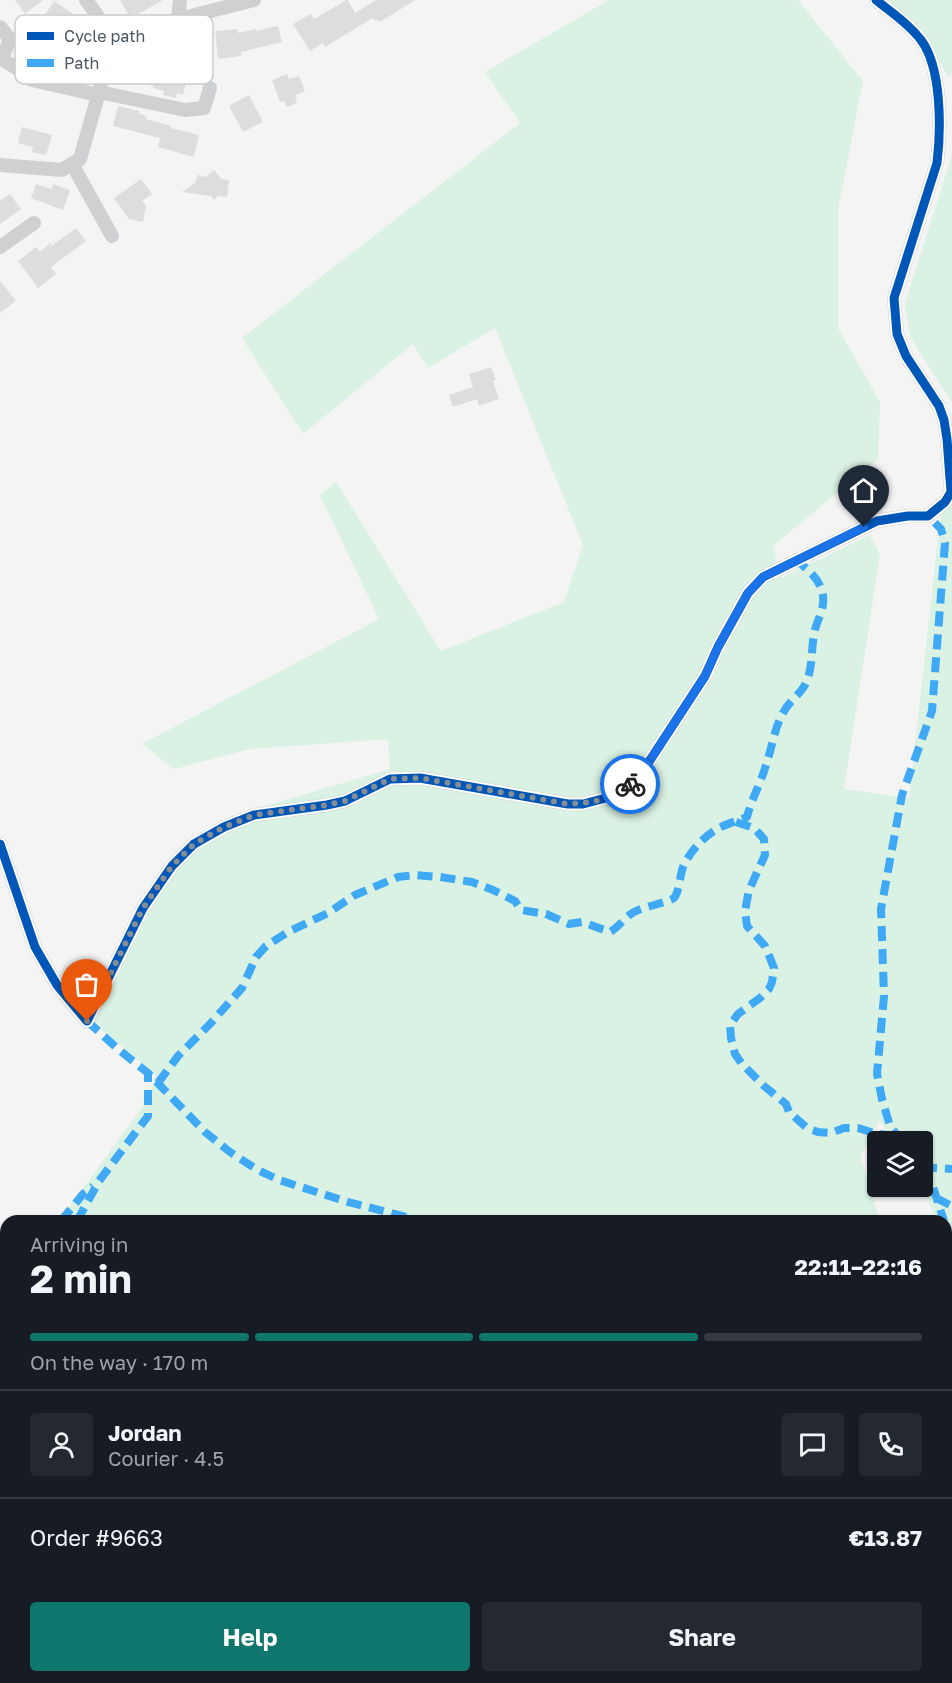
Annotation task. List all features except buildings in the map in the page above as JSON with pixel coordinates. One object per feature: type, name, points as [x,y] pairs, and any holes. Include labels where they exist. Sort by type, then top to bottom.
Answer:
[{"type":"street","points":[[86,0],[97,15]]},
{"type":"street","points":[[178,15],[180,0]]},
{"type":"street","points":[[194,15],[254,0]]},
{"type":"street","points":[[0,843],[35,946],[57,985],[87,1021],[143,908],[172,866],[194,844],[224,827],[254,815],[345,801],[390,779],[420,778],[568,804],[583,804],[606,798],[627,788],[641,774],[705,676],[748,593],[763,577],[877,521],[908,516],[928,516],[945,502],[951,492],[944,420],[939,406],[906,356],[897,334],[894,298],[936,163],[939,143],[937,77],[923,42],[907,24],[876,0]]},
{"type":"street","points":[[0,27],[10,39],[1,58],[15,67]]},
{"type":"street","points":[[52,84],[185,110],[204,108],[210,88]]},
{"type":"street","points":[[0,165],[62,170],[80,159],[100,84]]},
{"type":"street","points":[[72,164],[112,236]]},
{"type":"street","points":[[0,247],[34,223]]},
{"type":"green space","points":[[609,0],[798,0],[863,81],[838,209],[838,328],[880,402],[878,459],[773,546],[781,578],[870,535],[880,554],[844,789],[909,798],[952,415],[952,1215],[934,1215],[928,1197],[933,1197],[933,1131],[887,1131],[879,1121],[874,1131],[867,1131],[867,1143],[860,1156],[867,1179],[867,1197],[873,1197],[878,1215],[63,1215],[149,1098],[156,1075],[91,1021],[125,952],[166,881],[228,817],[390,769],[388,739],[250,749],[174,769],[142,744],[379,619],[320,495],[336,482],[441,651],[564,602],[583,545],[495,328],[428,368],[413,344],[303,434],[242,338],[520,123],[485,72]]},
{"type":"green space","points":[[889,0],[952,0],[952,73],[948,77],[923,32]]},
{"type":"green space","points":[[952,155],[952,402],[910,337],[905,304]]},
{"type":"marked path","points":[[894,1131],[882,1099],[877,1074],[884,996],[881,909],[902,795],[932,711],[945,543],[941,529],[928,516]]},
{"type":"marked path","points":[[158,1083],[178,1056],[242,988],[256,957],[266,946],[288,932],[328,913],[355,895],[398,877],[415,875],[472,882],[515,901],[521,910],[546,914],[569,924],[582,922],[610,932],[634,912],[674,898],[683,867],[697,846],[717,829],[747,817],[780,719],[786,708],[803,689],[807,680],[823,594],[813,575],[796,560]]},
{"type":"marked path","points":[[736,822],[754,828],[764,839],[765,855],[749,890],[745,911],[747,926],[765,946],[774,968],[769,989],[738,1014],[730,1025],[735,1054],[742,1064],[786,1104],[789,1112],[807,1128],[831,1133],[844,1128],[868,1131]]},
{"type":"marked path","points":[[87,1021],[148,1073],[205,1132],[256,1169],[279,1180],[399,1215]]},
{"type":"marked path","points":[[80,1215],[99,1181],[148,1116],[148,1073]]},
{"type":"marked path","points":[[933,1168],[952,1169]]},
{"type":"marked path","points":[[66,1215],[83,1194],[93,1186]]},
{"type":"marked path","points":[[933,1187],[942,1215]]},
{"type":"marked path","points":[[936,1198],[952,1206]]},
{"type":"cycle path","points":[[0,844],[35,947],[57,985],[87,1021],[143,908],[172,866],[194,844],[224,827],[254,815],[345,801],[390,779],[420,778],[568,804],[583,804],[606,798],[627,788],[641,774],[705,676],[748,593],[763,577],[877,521],[908,516],[928,516],[945,502],[951,492],[944,420],[939,406],[906,356],[897,334],[894,298],[937,163],[939,117],[936,83],[933,66],[921,40],[906,24],[876,0]]},
{"type":"way so far","points":[[87,1021],[143,908],[172,866],[194,844],[224,827],[254,815],[345,801],[390,779],[420,778],[568,804],[595,802],[627,788],[630,784]]},
{"type":"route","points":[[630,784],[641,774],[705,676],[748,593],[763,577],[864,527]]}]
